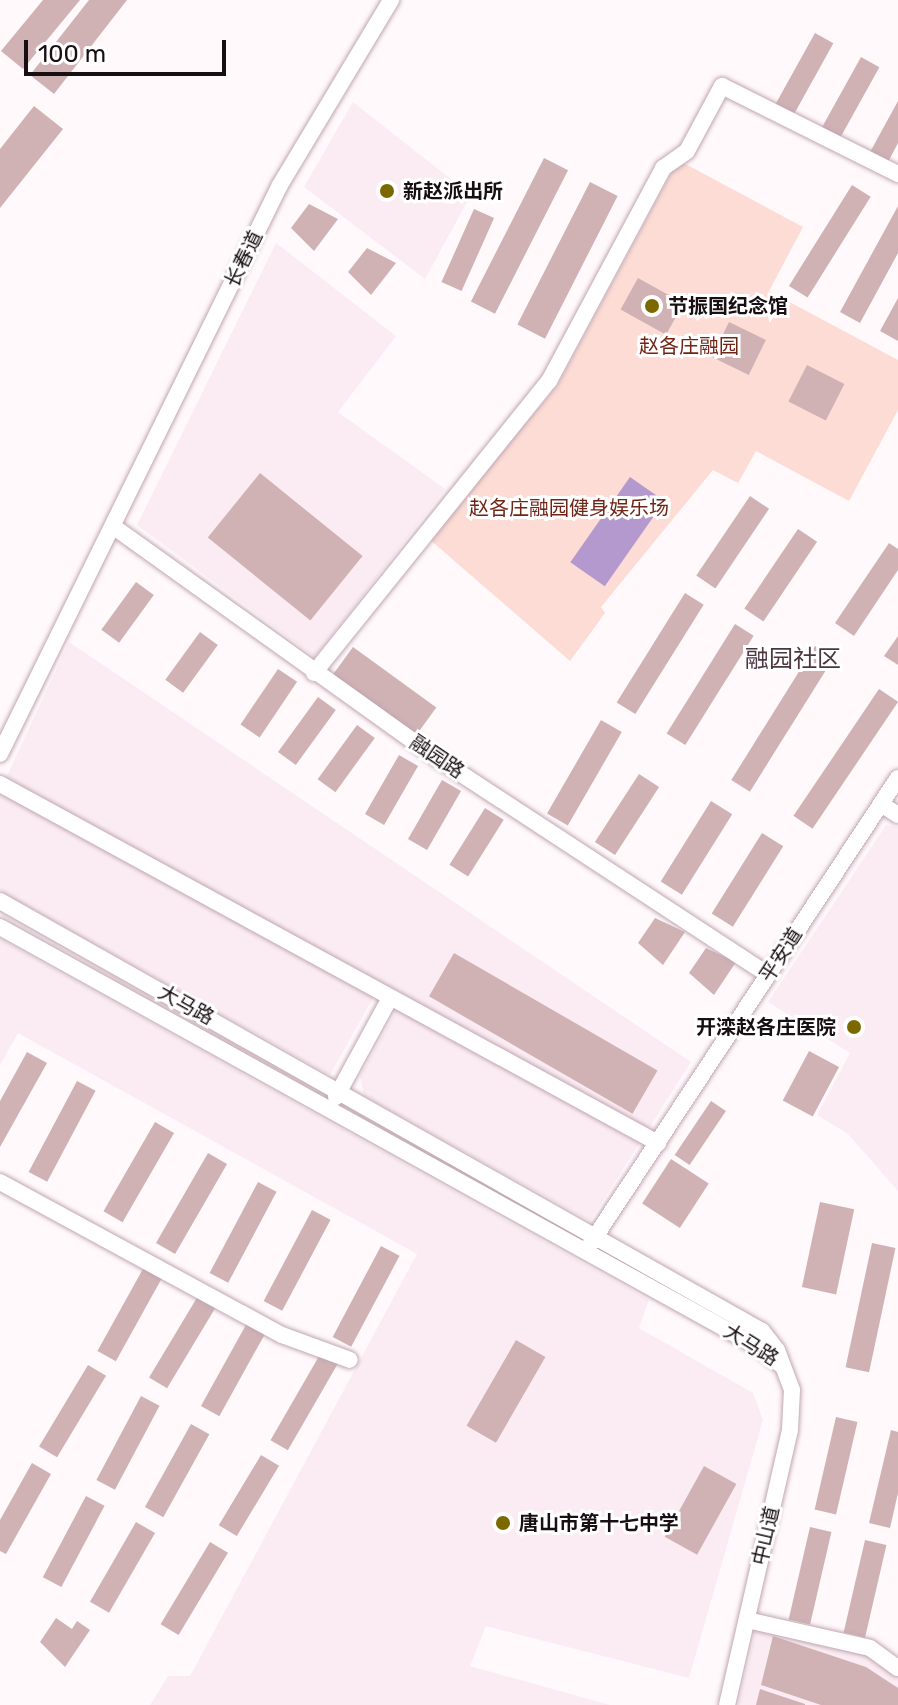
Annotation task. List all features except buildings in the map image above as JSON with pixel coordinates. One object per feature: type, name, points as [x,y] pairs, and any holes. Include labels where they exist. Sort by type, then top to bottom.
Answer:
[{"type":"street","name":"长春道","points":[[0,754],[280,185],[391,0]]},
{"type":"street","points":[[314,673],[549,381],[663,168],[687,151],[722,86],[898,174]]},
{"type":"street","name":"融园路","points":[[114,527],[314,673],[768,975]]},
{"type":"street","name":"平安道","points":[[585,1250],[598,1235],[898,778]]},
{"type":"street","points":[[0,784],[658,1143]]},
{"type":"street","points":[[881,804],[898,815]]},
{"type":"street","name":"大马路","points":[[0,901],[742,1315],[762,1331],[784,1367]]},
{"type":"street","name":"大马路","points":[[0,927],[758,1347],[784,1367]]},
{"type":"street","points":[[329,1109],[390,998]]},
{"type":"street","points":[[0,1182],[282,1335],[350,1360]]},
{"type":"street","name":"中山道","points":[[727,1705],[790,1430],[792,1390],[784,1367]]},
{"type":"street","points":[[747,1620],[870,1648],[898,1668]]},
{"type":"shaded area","name":"新赵派出所","points":[[353,102],[471,195],[425,279],[304,187]]},
{"type":"shaded area","points":[[276,243],[396,336],[338,412],[445,489],[315,657],[137,525]]},
{"type":"shaded area","points":[[630,477],[664,501],[605,586],[570,562]]},
{"type":"shaded area","points":[[69,642],[691,1062],[590,1221],[364,1096],[360,1076],[400,1004],[377,991],[330,1075],[0,891],[0,791]]},
{"type":"shaded area","name":"开滦赵各庄医院","points":[[886,825],[898,827],[898,1191],[848,1134],[817,1115],[850,1053],[768,1002]]},
{"type":"shaded area","name":"唐山市第十七中学","points":[[0,939],[649,1300],[639,1328],[753,1393],[763,1420],[689,1678],[486,1626],[470,1666],[610,1705],[150,1705],[168,1676],[190,1676],[417,1254],[18,1033],[0,1065]]},
{"type":"shaded area","points":[[756,1630],[872,1653],[898,1670],[898,1705],[738,1705]]},
{"type":"green space","name":"赵各庄融园","points":[[678,160],[803,227],[769,291],[898,360],[898,410],[849,501],[756,451],[738,483],[713,470],[601,607],[605,613],[570,661],[429,539],[557,386]]},
{"type":"place","name":"新赵派出所","points":[[387,191]]},
{"type":"place","name":"节振国纪念馆","points":[[652,306]]},
{"type":"place","name":"开滦赵各庄医院","points":[[854,1027]]},
{"type":"place","name":"唐山市第十七中学","points":[[503,1523]]},
{"type":"district","name":"融园社区","points":[[793,660]]},
{"type":"park label","name":"赵各庄融园健身娱乐场","points":[[569,508]]}]
